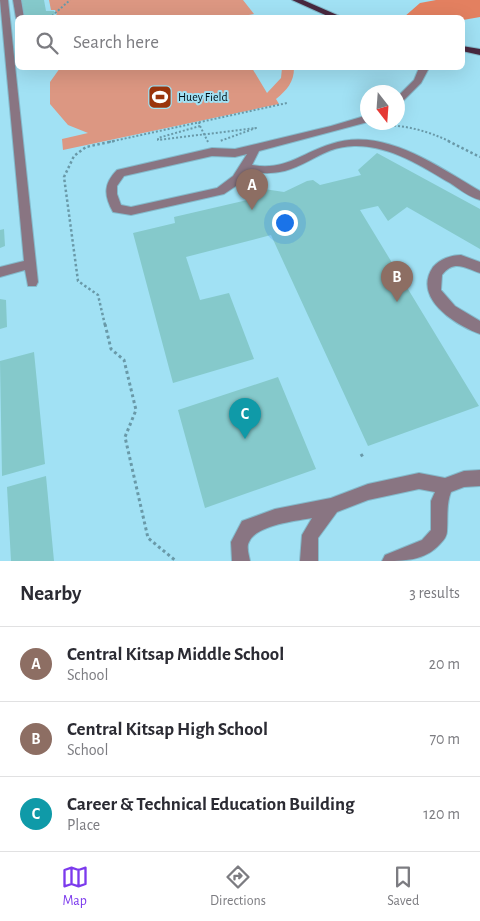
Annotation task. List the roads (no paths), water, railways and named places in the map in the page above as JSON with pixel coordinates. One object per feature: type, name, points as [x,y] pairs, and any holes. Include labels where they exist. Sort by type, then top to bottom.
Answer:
[{"type":"main road","points":[[296,0],[333,15]]},
{"type":"main road","points":[[465,49],[480,52]]},
{"type":"street","points":[[4,0],[32,282]]},
{"type":"street","points":[[17,0],[20,15]]},
{"type":"street","points":[[0,71],[12,69]]},
{"type":"street","points":[[405,94],[418,81],[423,70]]},
{"type":"street","points":[[255,148],[235,183],[220,190],[131,211],[117,209],[109,189],[112,180],[121,173],[214,147],[235,153],[255,148],[333,129],[360,124]]},
{"type":"street","points":[[245,167],[260,171],[282,171],[335,146],[350,143],[373,144],[399,152],[480,196]]},
{"type":"street","points":[[480,268],[465,261],[450,262],[438,270],[433,284],[436,294],[447,308],[480,328]]},
{"type":"street","points":[[0,272],[30,264]]},
{"type":"street","points":[[241,561],[239,542],[248,526],[275,517],[332,506],[368,492],[419,481],[445,486],[464,479],[480,478]]},
{"type":"street","points":[[391,561],[428,546],[439,533],[439,501],[445,486]]},
{"type":"street","points":[[309,561],[310,535],[332,506]]},
{"type":"place","name":"Huey Field","points":[[160,97]]},
{"type":"place","name":"Central Kitsap Middle School","points":[[252,210]]},
{"type":"place","name":"Central Kitsap High School","points":[[397,302]]},
{"type":"place","name":"Career & Technical Education Building","points":[[245,439]]}]
